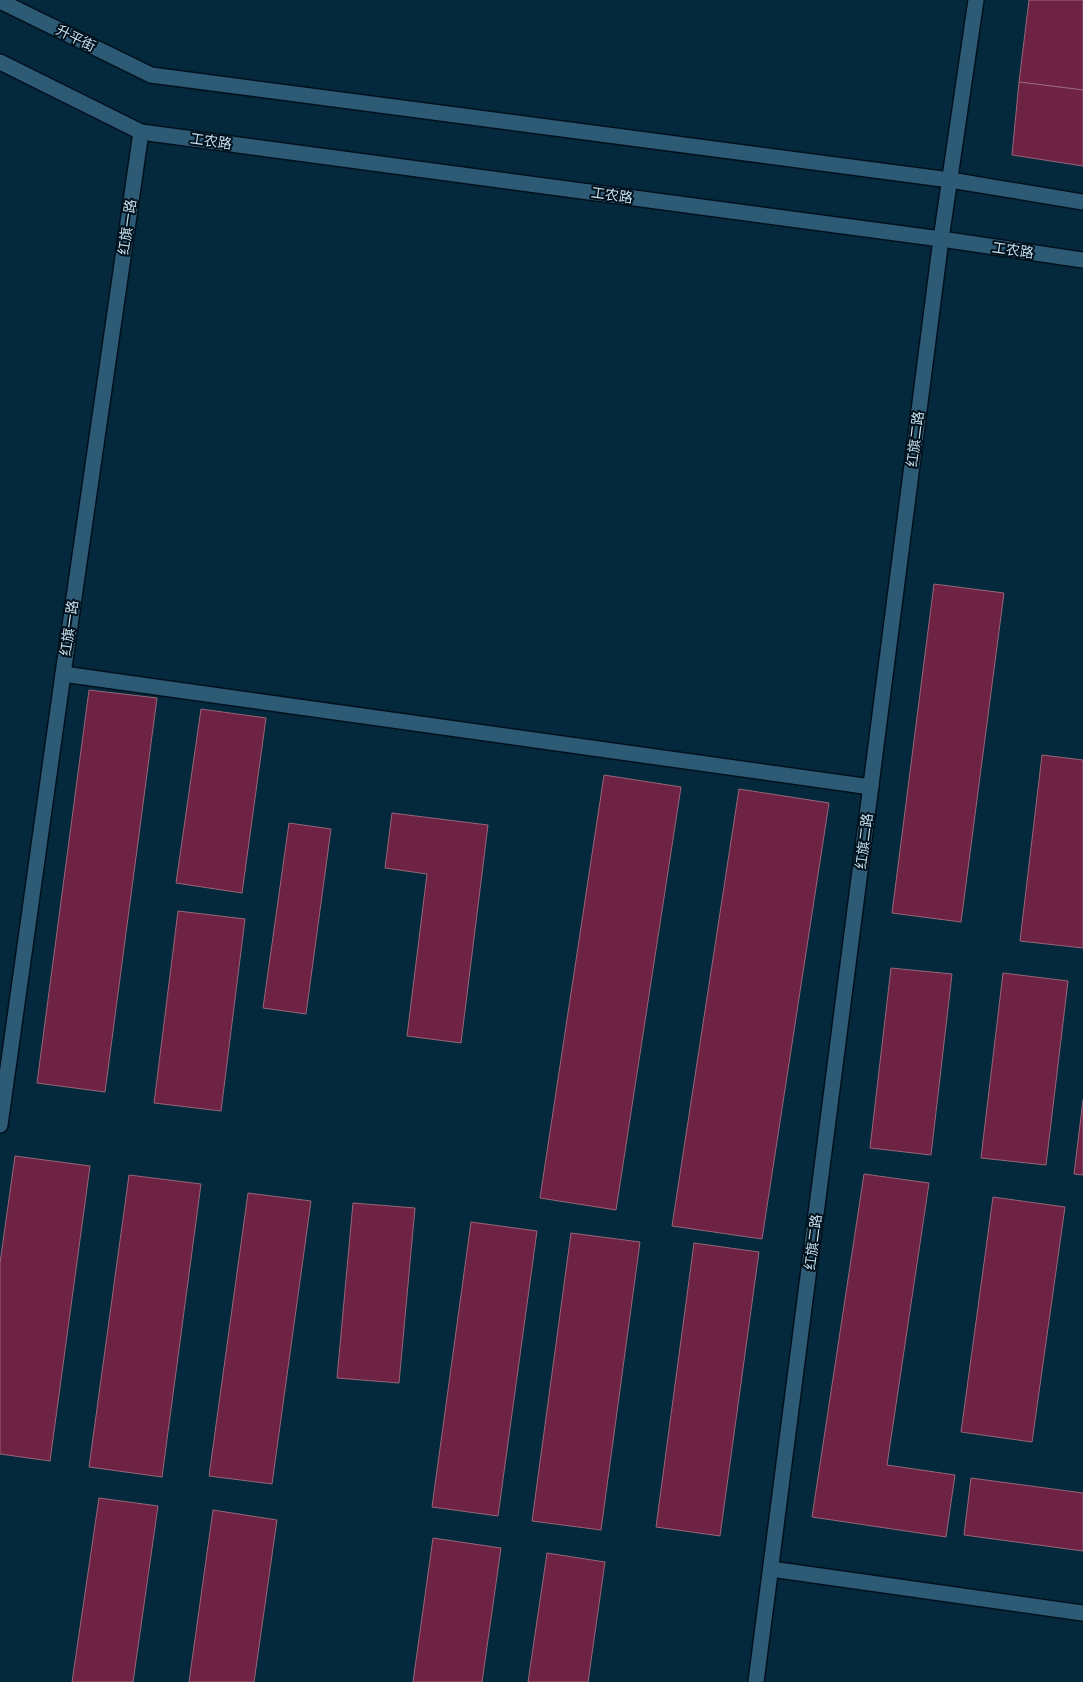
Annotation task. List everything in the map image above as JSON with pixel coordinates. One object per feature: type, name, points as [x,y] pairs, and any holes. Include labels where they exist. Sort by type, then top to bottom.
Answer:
[{"type":"street","name":"红旗二路","points":[[756,1682],[941,239],[976,0]]},
{"type":"street","name":"升平街","points":[[0,1],[151,75],[950,180]]},
{"type":"street","points":[[0,62],[141,132]]},
{"type":"street","name":"工农路","points":[[141,132],[941,239],[1083,260]]},
{"type":"street","name":"红旗一路","points":[[0,1125],[141,132]]},
{"type":"street","points":[[950,180],[1083,202]]},
{"type":"street","points":[[63,674],[870,787]]},
{"type":"street","points":[[771,1569],[1083,1613]]},
{"type":"building","points":[[1029,0],[1083,0],[1083,90],[1019,82]]},
{"type":"building","points":[[1019,82],[1083,90],[1083,166],[1012,155]]},
{"type":"building","points":[[934,584],[1004,593],[961,922],[892,913]]},
{"type":"building","points":[[89,690],[157,698],[105,1092],[37,1083]]},
{"type":"building","points":[[201,709],[266,718],[242,893],[176,883]]},
{"type":"building","points":[[1042,755],[1083,760],[1083,948],[1020,941]]},
{"type":"building","points":[[604,775],[681,787],[616,1210],[540,1198]]},
{"type":"building","points":[[739,789],[829,803],[762,1239],[672,1226]]},
{"type":"building","points":[[392,813],[488,825],[461,1043],[407,1036],[427,874],[385,868]]},
{"type":"building","points":[[289,823],[331,829],[306,1014],[263,1008]]},
{"type":"building","points":[[178,911],[245,919],[221,1111],[154,1103]]},
{"type":"building","points":[[891,968],[952,974],[931,1155],[870,1148]]},
{"type":"building","points":[[1003,973],[1068,981],[1046,1165],[981,1158]]},
{"type":"building","points":[[1083,1100],[1083,1175],[1074,1174]]},
{"type":"building","points":[[15,1156],[90,1166],[50,1461],[0,1454],[0,1263]]},
{"type":"building","points":[[864,1174],[929,1183],[887,1465],[955,1475],[946,1537],[812,1517]]},
{"type":"building","points":[[129,1175],[201,1184],[162,1477],[89,1467]]},
{"type":"building","points":[[248,1193],[311,1201],[272,1484],[209,1476]]},
{"type":"building","points":[[993,1197],[1065,1207],[1032,1442],[961,1432]]},
{"type":"building","points":[[353,1203],[415,1208],[399,1383],[337,1378]]},
{"type":"building","points":[[471,1222],[537,1231],[498,1516],[432,1507]]},
{"type":"building","points":[[571,1233],[640,1242],[601,1530],[532,1521]]},
{"type":"building","points":[[694,1243],[759,1252],[720,1536],[656,1527]]},
{"type":"building","points":[[971,1478],[1083,1493],[1083,1551],[964,1535]]},
{"type":"building","points":[[99,1498],[158,1506],[133,1682],[72,1682]]},
{"type":"building","points":[[213,1510],[277,1520],[254,1682],[189,1682]]},
{"type":"building","points":[[433,1538],[501,1548],[482,1682],[413,1682]]},
{"type":"building","points":[[547,1553],[605,1562],[588,1682],[528,1682]]}]
